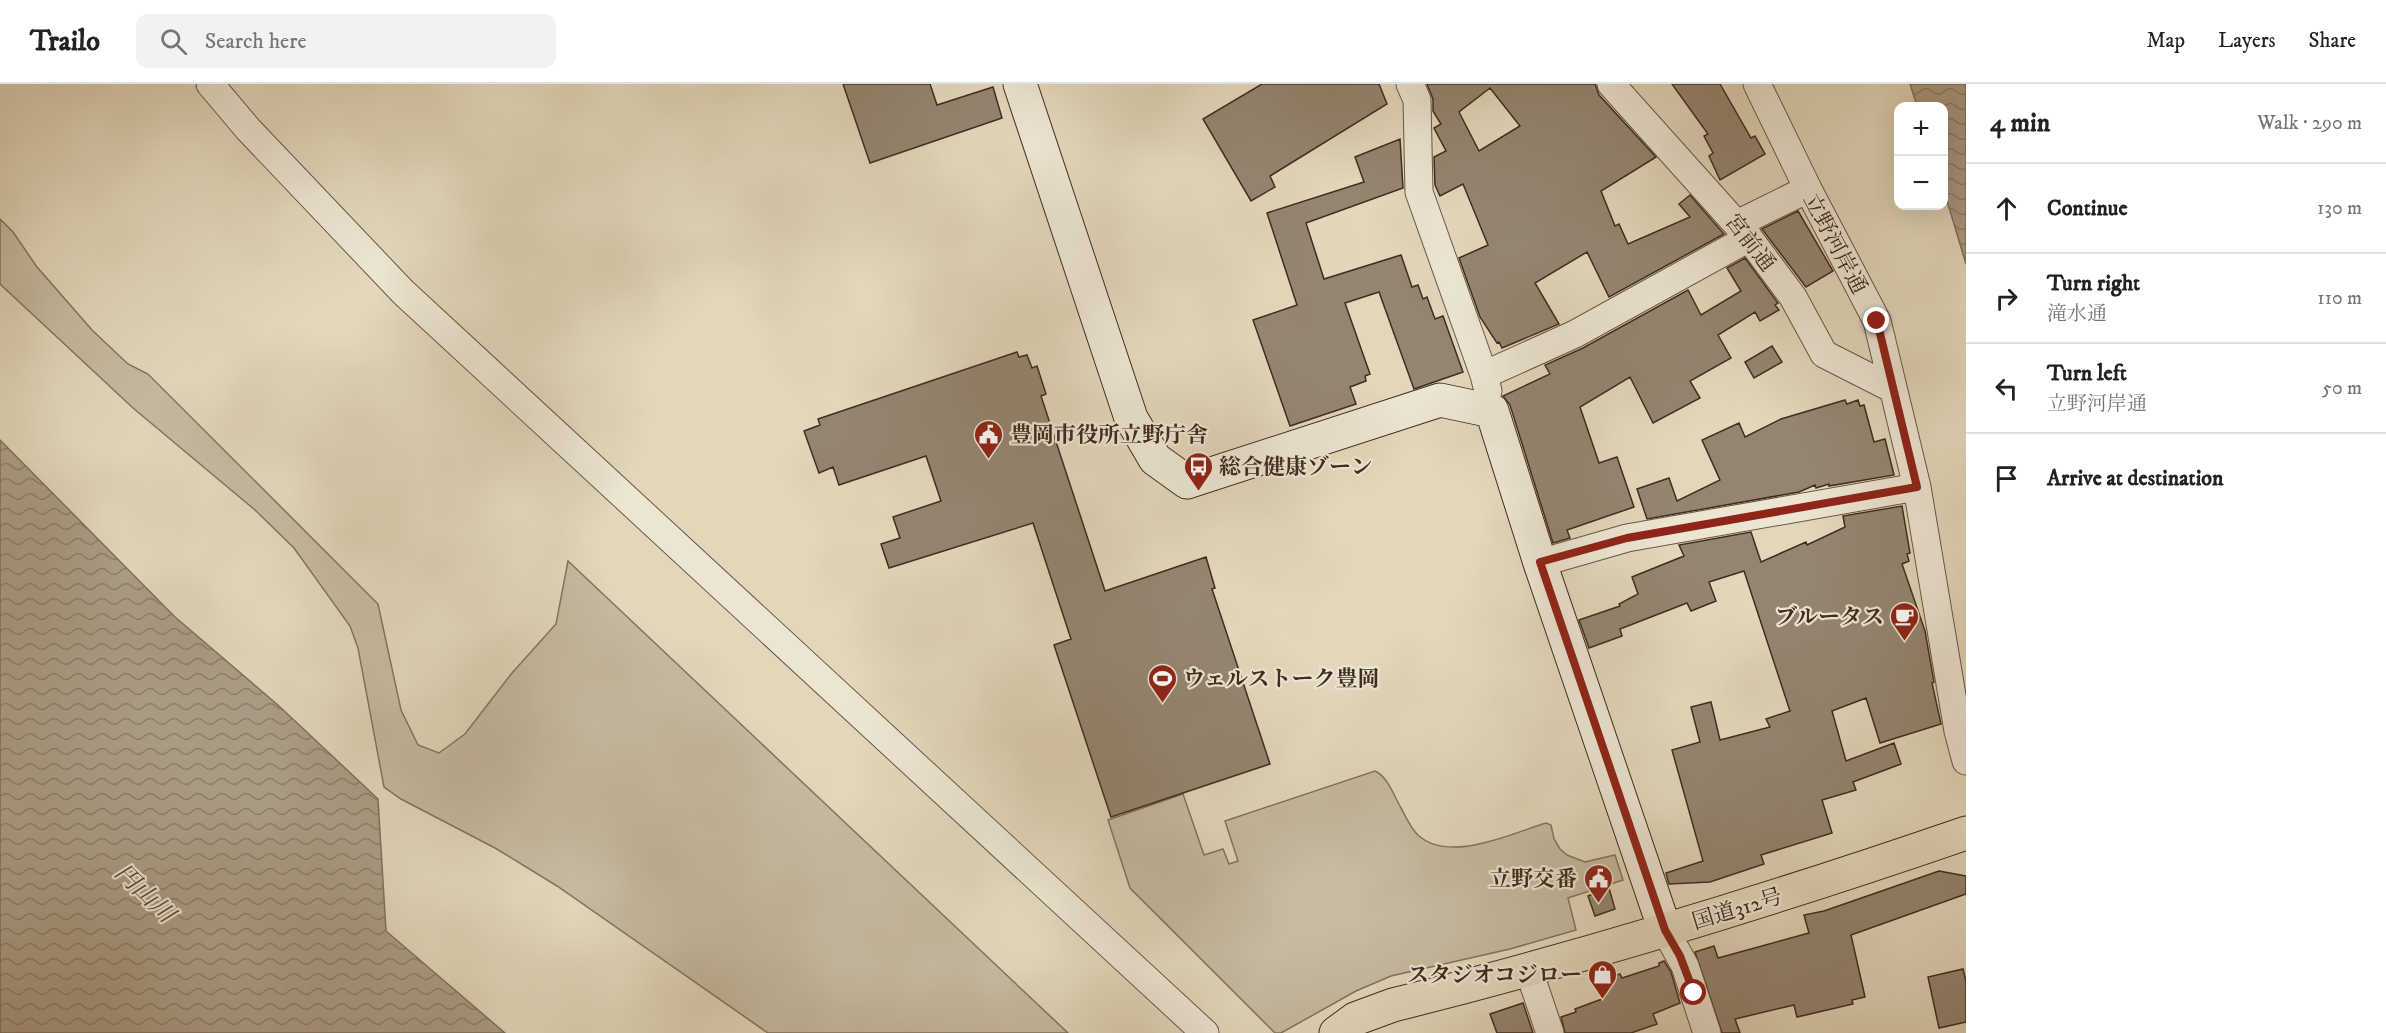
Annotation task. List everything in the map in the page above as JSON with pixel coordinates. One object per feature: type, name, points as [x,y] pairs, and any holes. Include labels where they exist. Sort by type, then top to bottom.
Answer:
[{"type":"highway","name":"国道312号","points":[[1335,1033],[1355,1019],[1393,1005],[1665,930],[1821,883],[1966,833]]},
{"type":"street","points":[[210,84],[248,129],[403,292],[1205,1033]]},
{"type":"street","points":[[1020,84],[1131,418],[1155,459],[1187,482],[1440,400],[1492,411]]},
{"type":"street","points":[[1410,84],[1417,100],[1419,192],[1484,375],[1492,411],[1540,562],[1665,930],[1685,966],[1707,1033]]},
{"type":"street","name":"宮前通","points":[[1611,84],[1749,238],[1793,297],[1824,354],[1893,388]]},
{"type":"street","name":"立野河岸通","points":[[1756,84],[1877,321],[1917,487],[1958,731],[1966,761]]},
{"type":"street","points":[[1484,375],[1575,334],[1749,238],[1741,222],[1808,189]]},
{"type":"street","points":[[1540,562],[1627,538],[1917,487]]},
{"type":"street","points":[[1528,969],[1550,1033]]},
{"type":"shaded area","points":[[0,219],[13,232],[37,267],[92,330],[128,364],[148,374],[378,604],[401,710],[418,745],[439,753],[465,734],[512,673],[556,624],[568,561],[1068,1033],[768,1033],[557,886],[495,848],[401,799],[384,787],[358,648],[350,626],[294,548],[255,510],[133,408],[0,284]]},
{"type":"shaded area","points":[[1375,771],[1387,782],[1413,830],[1431,843],[1446,847],[1481,844],[1546,823],[1551,825],[1554,839],[1567,855],[1585,862],[1615,855],[1623,880],[1568,898],[1576,930],[1510,949],[1391,976],[1356,991],[1281,1033],[1275,1033],[1130,888],[1108,820],[1183,794],[1204,855],[1223,849],[1229,864],[1238,861],[1225,821]]},
{"type":"water","points":[[1910,84],[1966,84],[1966,264],[1948,204],[1948,102],[1916,102]]},
{"type":"water","name":"円山川","points":[[0,440],[175,617],[279,706],[378,799],[386,931],[505,1033],[0,1033]]},
{"type":"building","points":[[843,84],[930,84],[937,105],[993,87],[1002,118],[870,163]]},
{"type":"building","points":[[1262,84],[1379,84],[1387,104],[1270,176],[1275,187],[1251,201],[1203,119]]},
{"type":"building","points":[[1427,84],[1595,84],[1599,95],[1656,157],[1601,191],[1615,226],[1619,224],[1628,244],[1690,217],[1679,204],[1690,195],[1724,234],[1609,297],[1587,252],[1535,283],[1559,324],[1502,348],[1480,317],[1459,258],[1488,245],[1463,184],[1440,196],[1435,185],[1434,157],[1446,151],[1434,128],[1441,124],[1433,111],[1433,99]],"holes":[[[1490,88],[1520,126],[1479,151],[1459,112]]]},
{"type":"building","points":[[1672,84],[1720,84],[1751,138],[1755,136],[1765,154],[1720,180],[1709,156],[1713,153],[1704,136],[1708,134]]},
{"type":"building","points":[[1400,139],[1403,188],[1306,223],[1324,279],[1401,255],[1412,287],[1418,285],[1423,299],[1427,297],[1435,319],[1443,316],[1463,372],[1414,389],[1379,292],[1345,303],[1370,374],[1365,376],[1366,381],[1350,387],[1356,404],[1290,426],[1253,320],[1297,305],[1267,213],[1364,182],[1355,157]]},
{"type":"building","points":[[1798,211],[1833,271],[1806,287],[1762,229]]},
{"type":"building","points":[[1745,258],[1778,303],[1775,305],[1779,310],[1760,321],[1755,312],[1718,335],[1731,358],[1690,381],[1700,398],[1653,423],[1630,377],[1580,407],[1599,463],[1617,457],[1634,507],[1567,530],[1570,538],[1553,543],[1510,405],[1503,396],[1550,374],[1545,365],[1583,348],[1688,290],[1701,315],[1741,291],[1727,268]]},
{"type":"building","points":[[1772,346],[1782,362],[1754,378],[1745,362]]},
{"type":"building","points":[[1017,352],[1019,357],[1027,355],[1032,368],[1037,366],[1046,394],[1041,396],[1105,591],[1206,557],[1215,588],[1212,589],[1270,764],[1111,817],[1054,645],[1071,639],[1033,523],[889,568],[881,544],[900,538],[893,517],[941,501],[926,456],[839,485],[833,467],[819,473],[804,431],[820,425],[818,419]]},
{"type":"building","points":[[1845,400],[1847,404],[1858,400],[1860,406],[1864,405],[1874,442],[1885,439],[1894,475],[1829,486],[1829,484],[1816,488],[1815,485],[1799,492],[1647,519],[1637,489],[1669,478],[1677,501],[1720,480],[1702,440],[1739,423],[1745,437],[1781,419]]},
{"type":"building","points":[[1902,506],[1910,553],[1907,554],[1909,561],[1902,564],[1925,631],[1934,682],[1932,683],[1941,724],[1880,743],[1866,698],[1832,711],[1846,761],[1894,743],[1901,764],[1853,782],[1856,790],[1822,800],[1832,833],[1761,855],[1764,864],[1710,882],[1669,884],[1666,873],[1703,861],[1672,750],[1700,742],[1691,707],[1711,702],[1720,740],[1770,727],[1766,719],[1790,711],[1744,571],[1709,582],[1716,601],[1691,611],[1687,603],[1620,629],[1622,636],[1589,648],[1579,620],[1620,606],[1619,604],[1638,594],[1632,577],[1684,556],[1679,545],[1751,532],[1761,562],[1806,542],[1807,545],[1845,527],[1843,516]]},
{"type":"building","points":[[1939,871],[1966,876],[1966,894],[1851,935],[1865,997],[1852,1000],[1853,1004],[1797,1017],[1794,1005],[1735,1019],[1740,1033],[1722,1033],[1695,952],[1714,946],[1718,958],[1809,933],[1804,915],[1824,911]]},
{"type":"building","points":[[1609,888],[1615,909],[1595,916],[1588,896]]},
{"type":"building","points":[[1664,961],[1671,972],[1680,1003],[1653,1014],[1657,1024],[1631,1033],[1565,1033],[1561,1017],[1602,999],[1596,983],[1620,974],[1622,978],[1659,966],[1659,963]]},
{"type":"building","points":[[1963,969],[1966,981],[1966,1022],[1939,1028],[1928,977]]},
{"type":"building","points":[[1523,1003],[1533,1033],[1497,1033],[1490,1014]]},
{"type":"place","name":"豊岡市役所立野庁舎","points":[[989,460]]},
{"type":"place","name":"総合健康ゾーン","points":[[1198,492]]},
{"type":"place","name":"ブルータス","points":[[1905,642]]},
{"type":"place","name":"ウェルストーク豊岡","points":[[1162,704]]},
{"type":"place","name":"立野交番","points":[[1598,904]]},
{"type":"place","name":"スタジオコジロー","points":[[1603,1000]]},
{"type":"route","points":[[1694,993],[1680,956],[1665,930],[1540,562],[1627,538],[1917,487],[1877,321]]}]
